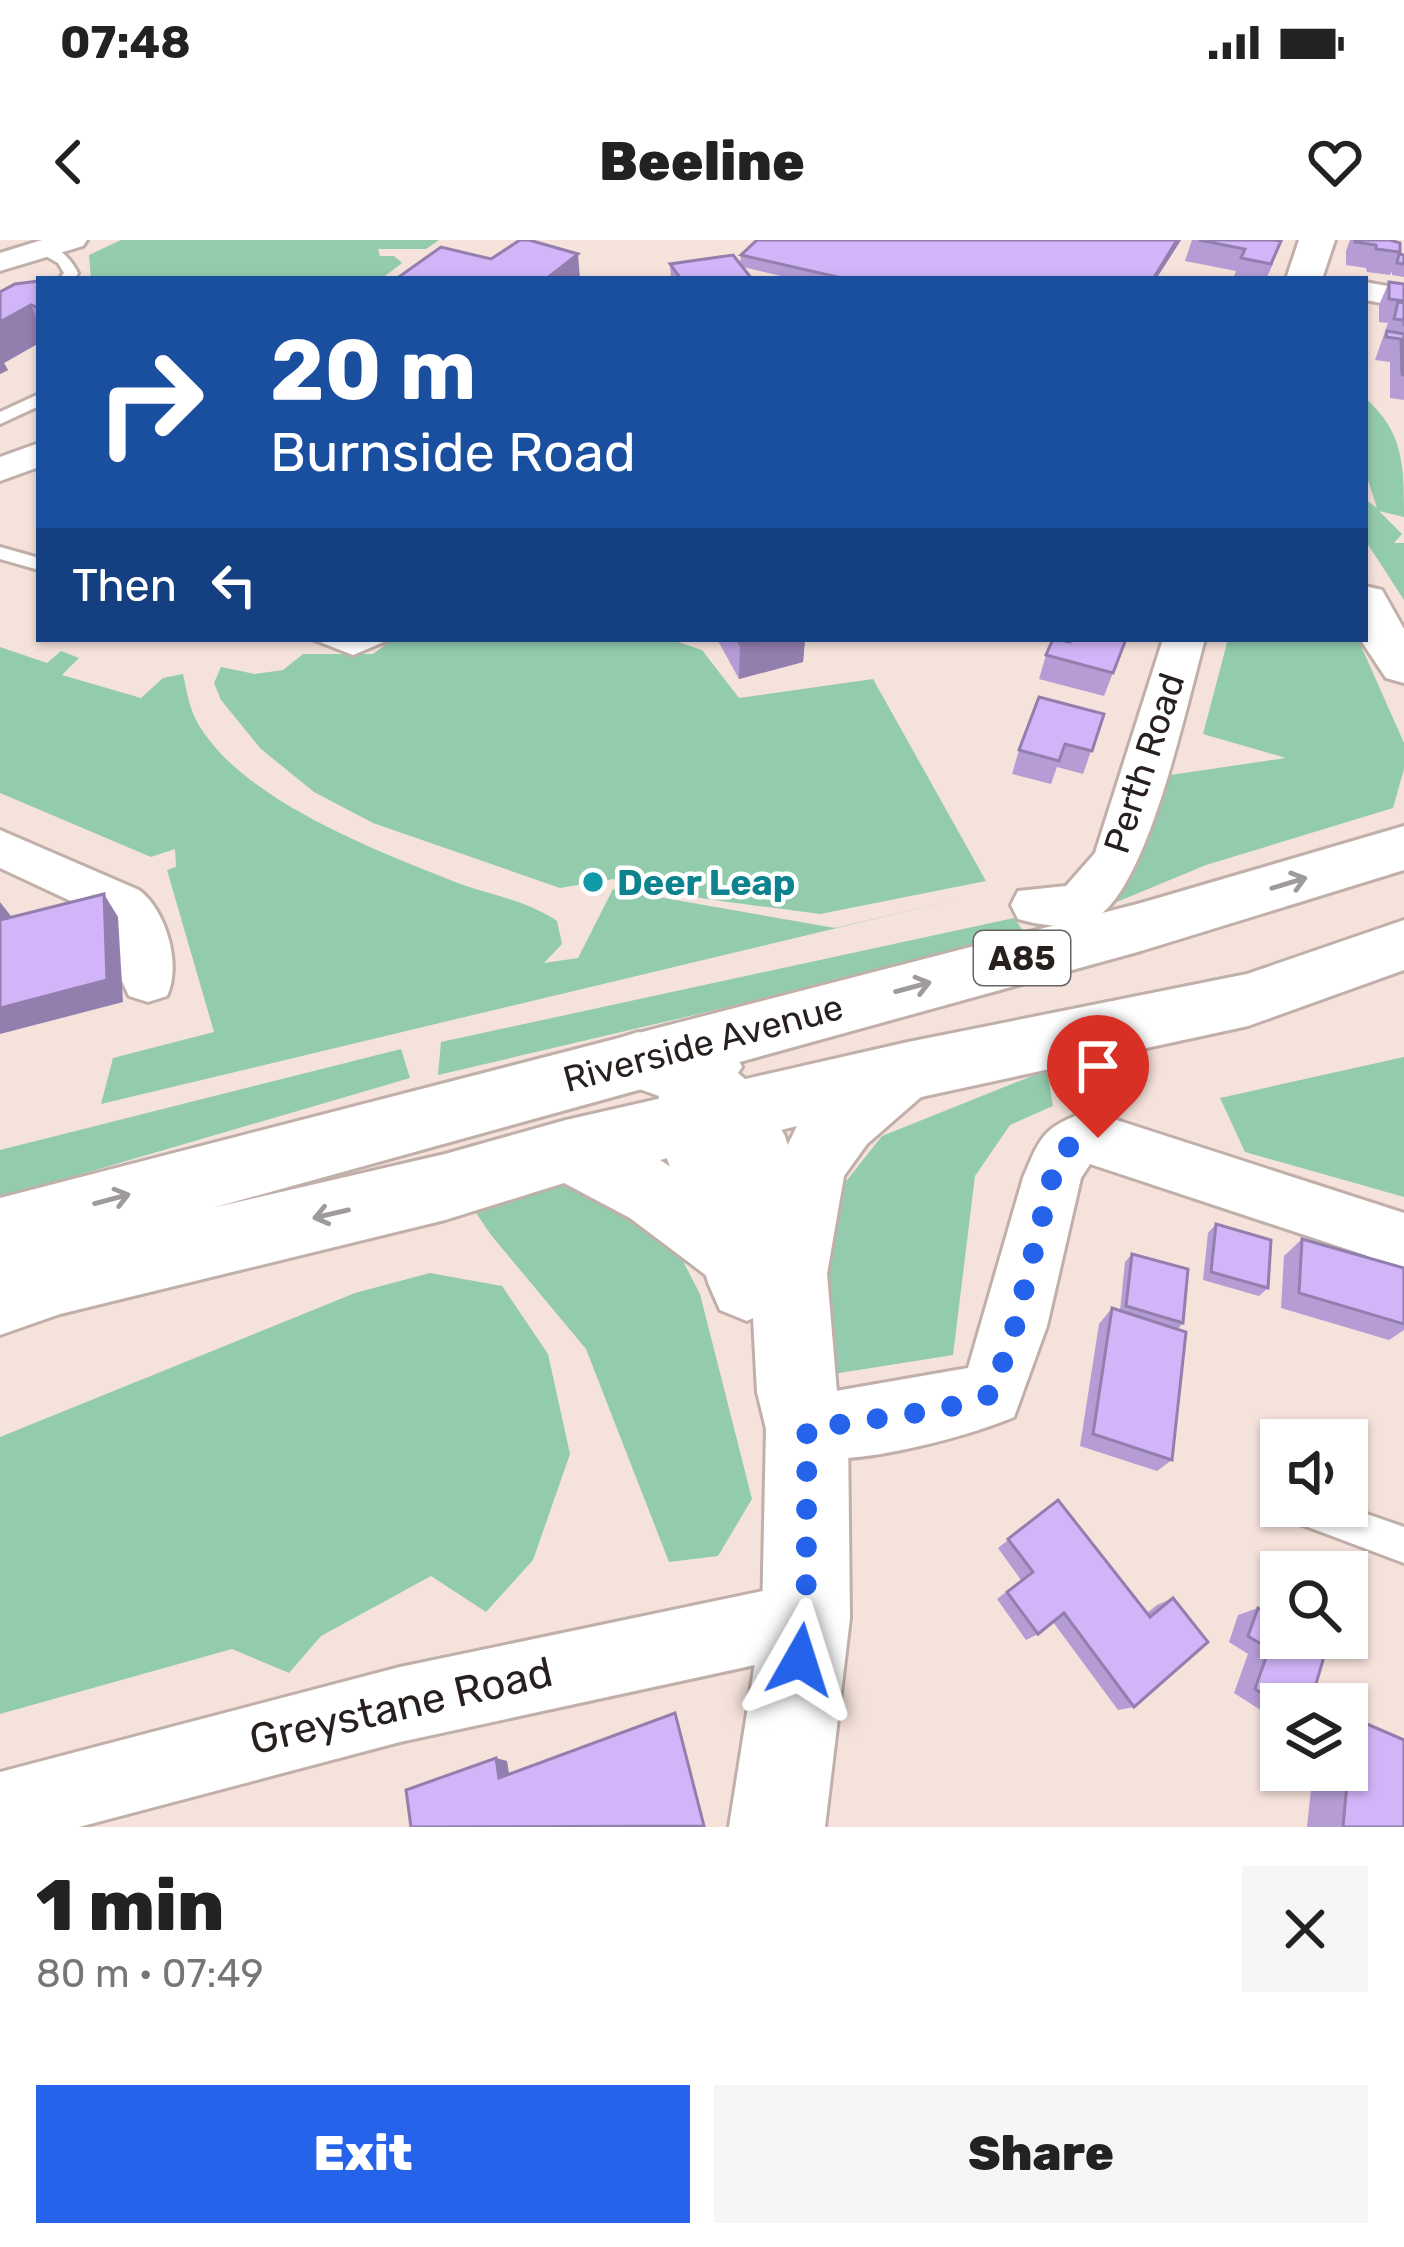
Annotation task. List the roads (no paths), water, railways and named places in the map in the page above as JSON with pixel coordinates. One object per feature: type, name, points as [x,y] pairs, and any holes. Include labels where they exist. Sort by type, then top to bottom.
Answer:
[{"type":"main road","points":[[1305,276],[1317,240]]},
{"type":"main road","points":[[1368,608],[1404,666]]},
{"type":"main road","name":"Riverside Avenue","points":[[0,1232],[699,1082],[1141,927],[1404,848]]},
{"type":"main road","name":"Riverside Avenue","points":[[0,1298],[60,1278],[445,1187],[566,1151],[699,1082],[908,1072],[1248,1000],[1404,945]]},
{"type":"main road","points":[[763,1264],[820,1146],[855,1109],[908,1072]]},
{"type":"main road","points":[[699,1082],[750,1136],[763,1264],[802,1410],[806,1618],[777,1827]]},
{"type":"main road","points":[[566,1151],[628,1175],[763,1264]]},
{"type":"street","points":[[0,262],[73,240]]},
{"type":"street","points":[[1368,292],[1404,298]]},
{"type":"street","points":[[0,470],[20,427]]},
{"type":"street","name":"Perth Road","points":[[1036,905],[1079,904],[1117,860],[1183,642]]},
{"type":"street","points":[[0,848],[121,903],[137,915],[148,981]]},
{"type":"street","points":[[802,1410],[943,1409],[992,1394],[1015,1326],[1052,1178],[1064,1150],[1081,1139],[1098,1138],[1397,1236]]},
{"type":"street","name":"Greystane Road","points":[[0,1810],[163,1762],[638,1651],[806,1618]]},
{"type":"lane","points":[[42,248],[64,260],[69,276]]},
{"type":"lane","points":[[0,554],[36,563]]},
{"type":"lane","points":[[332,642],[352,648],[371,642]]},
{"type":"lane","points":[[1354,1527],[1404,1545]]},
{"type":"place","name":"Deer Leap","points":[[593,882]]}]
